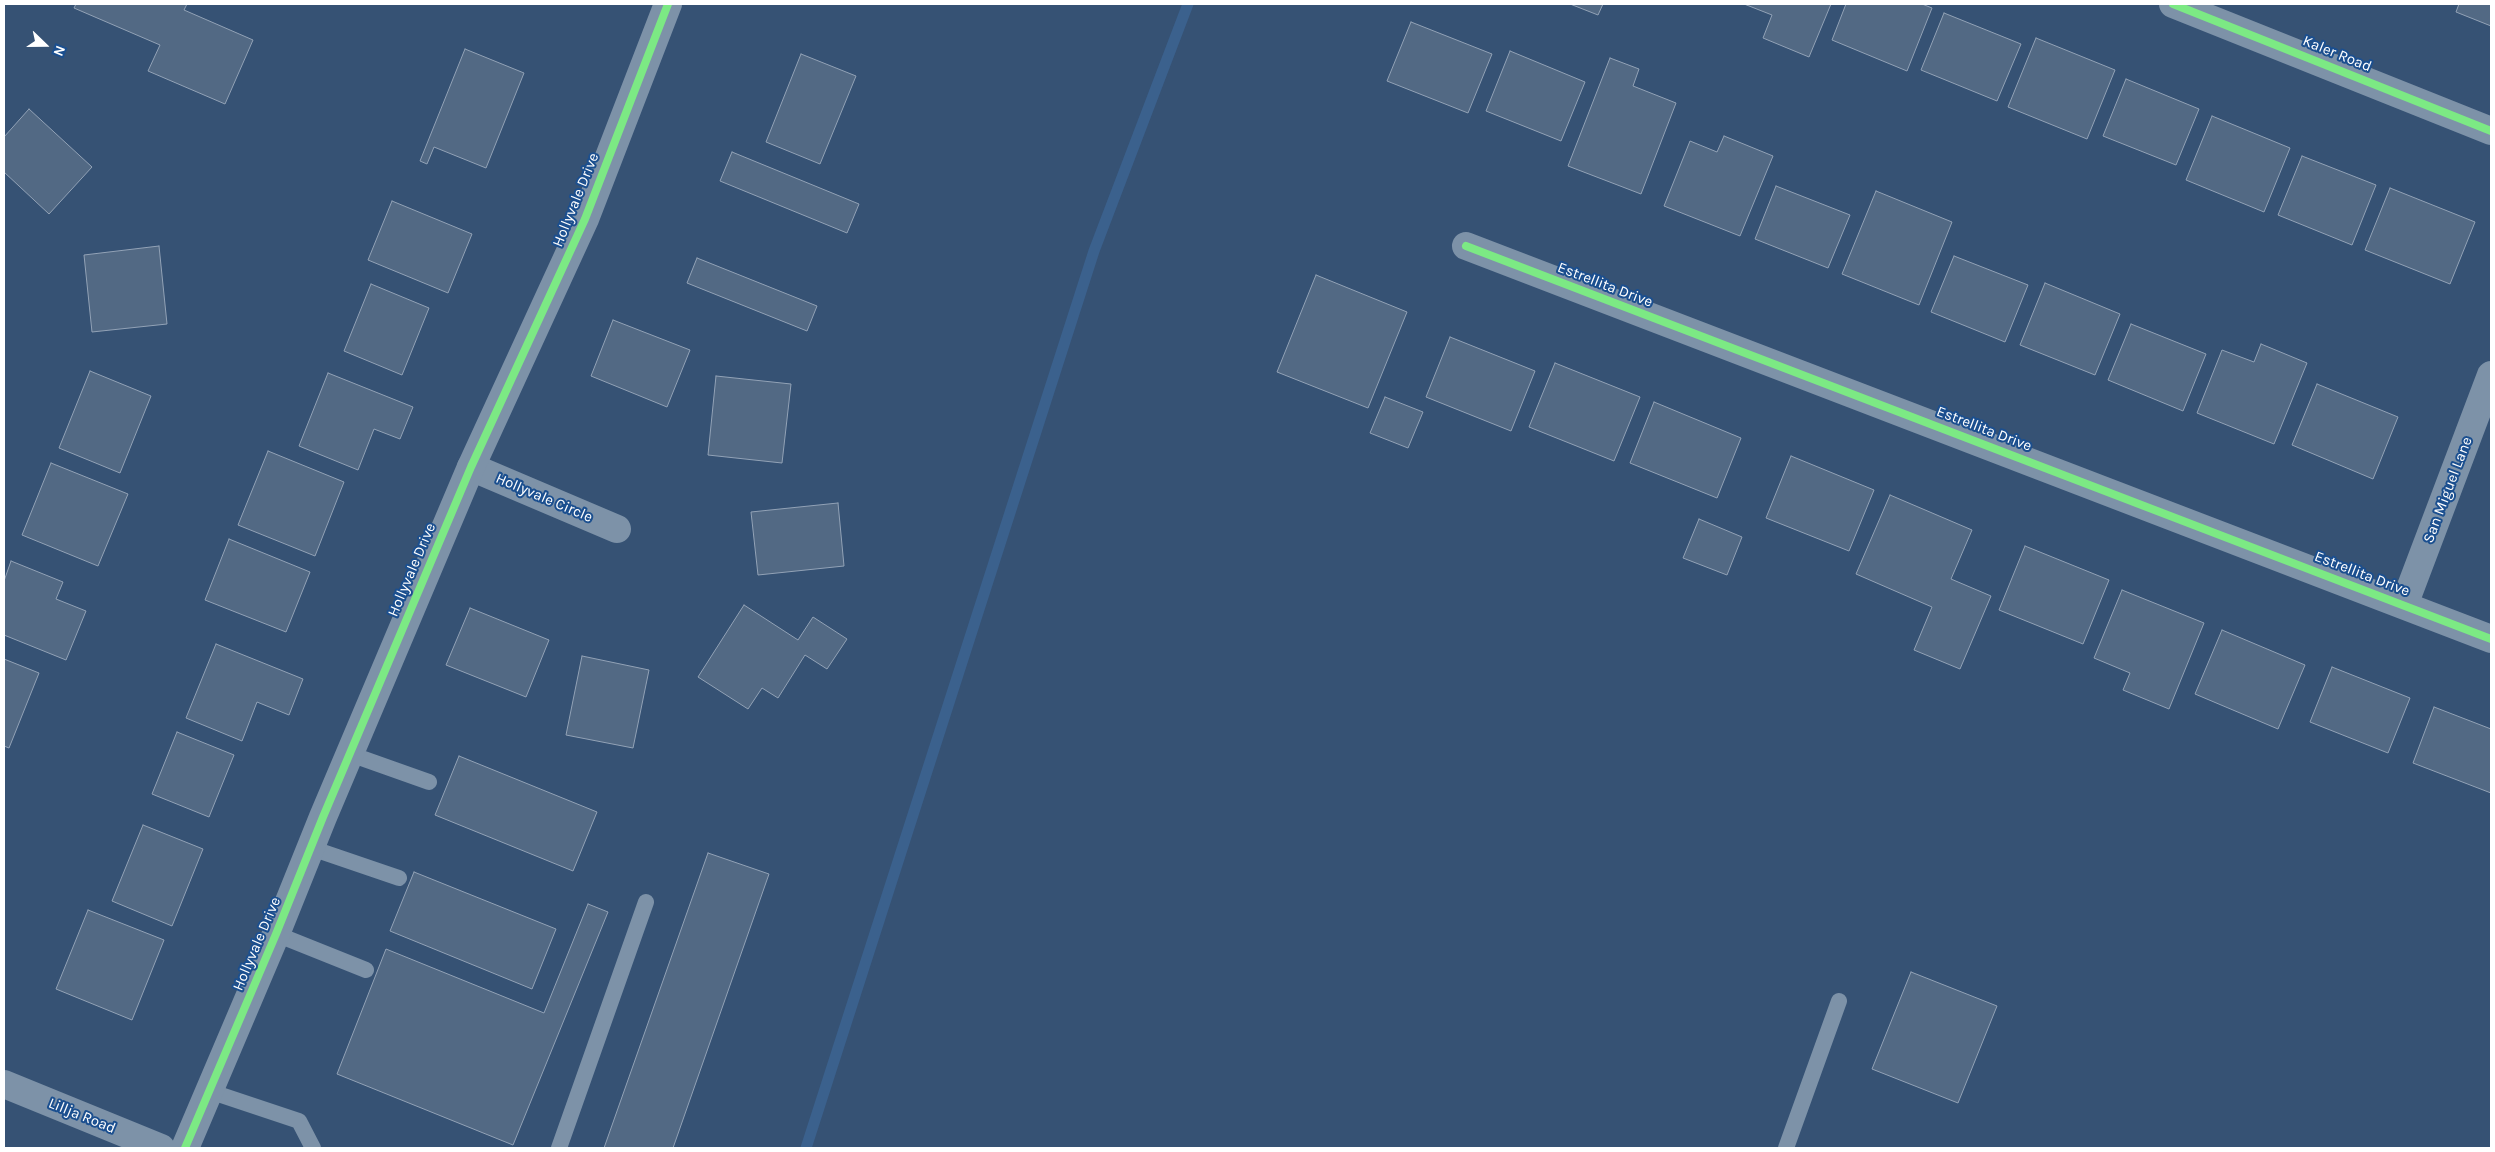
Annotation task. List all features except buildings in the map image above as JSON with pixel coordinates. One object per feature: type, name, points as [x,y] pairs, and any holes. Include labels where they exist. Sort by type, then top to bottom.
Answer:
[{"type":"street","name":"Hollyvale Drive","points":[[185,1148],[471,467],[585,219],[668,4]]},
{"type":"street","name":"Kaler Road","points":[[2173,4],[2491,131]]},
{"type":"street","name":"Estrellita Drive","points":[[1466,246],[2491,639]]},
{"type":"street","name":"San Miguel Lane","points":[[2404,605],[2491,374]]},
{"type":"street","name":"Hollyvale Circle","points":[[471,467],[617,529]]},
{"type":"street","name":"Lillja Road","points":[[4,1084],[161,1148]]},
{"type":"lane","points":[[350,754],[429,782]]},
{"type":"lane","points":[[311,848],[399,878]]},
{"type":"lane","points":[[559,1148],[646,902]]},
{"type":"lane","points":[[276,934],[366,970]]},
{"type":"lane","points":[[1786,1148],[1839,1001]]},
{"type":"lane","points":[[209,1091],[299,1121],[313,1148]]},
{"type":"waterway","points":[[806,1148],[1094,251],[1188,4]]},
{"type":"cycle path","points":[[185,1148],[471,467],[585,219],[668,4]]},
{"type":"cycle path","points":[[2173,4],[2491,131]]},
{"type":"cycle path","points":[[1466,246],[2491,639]]}]
